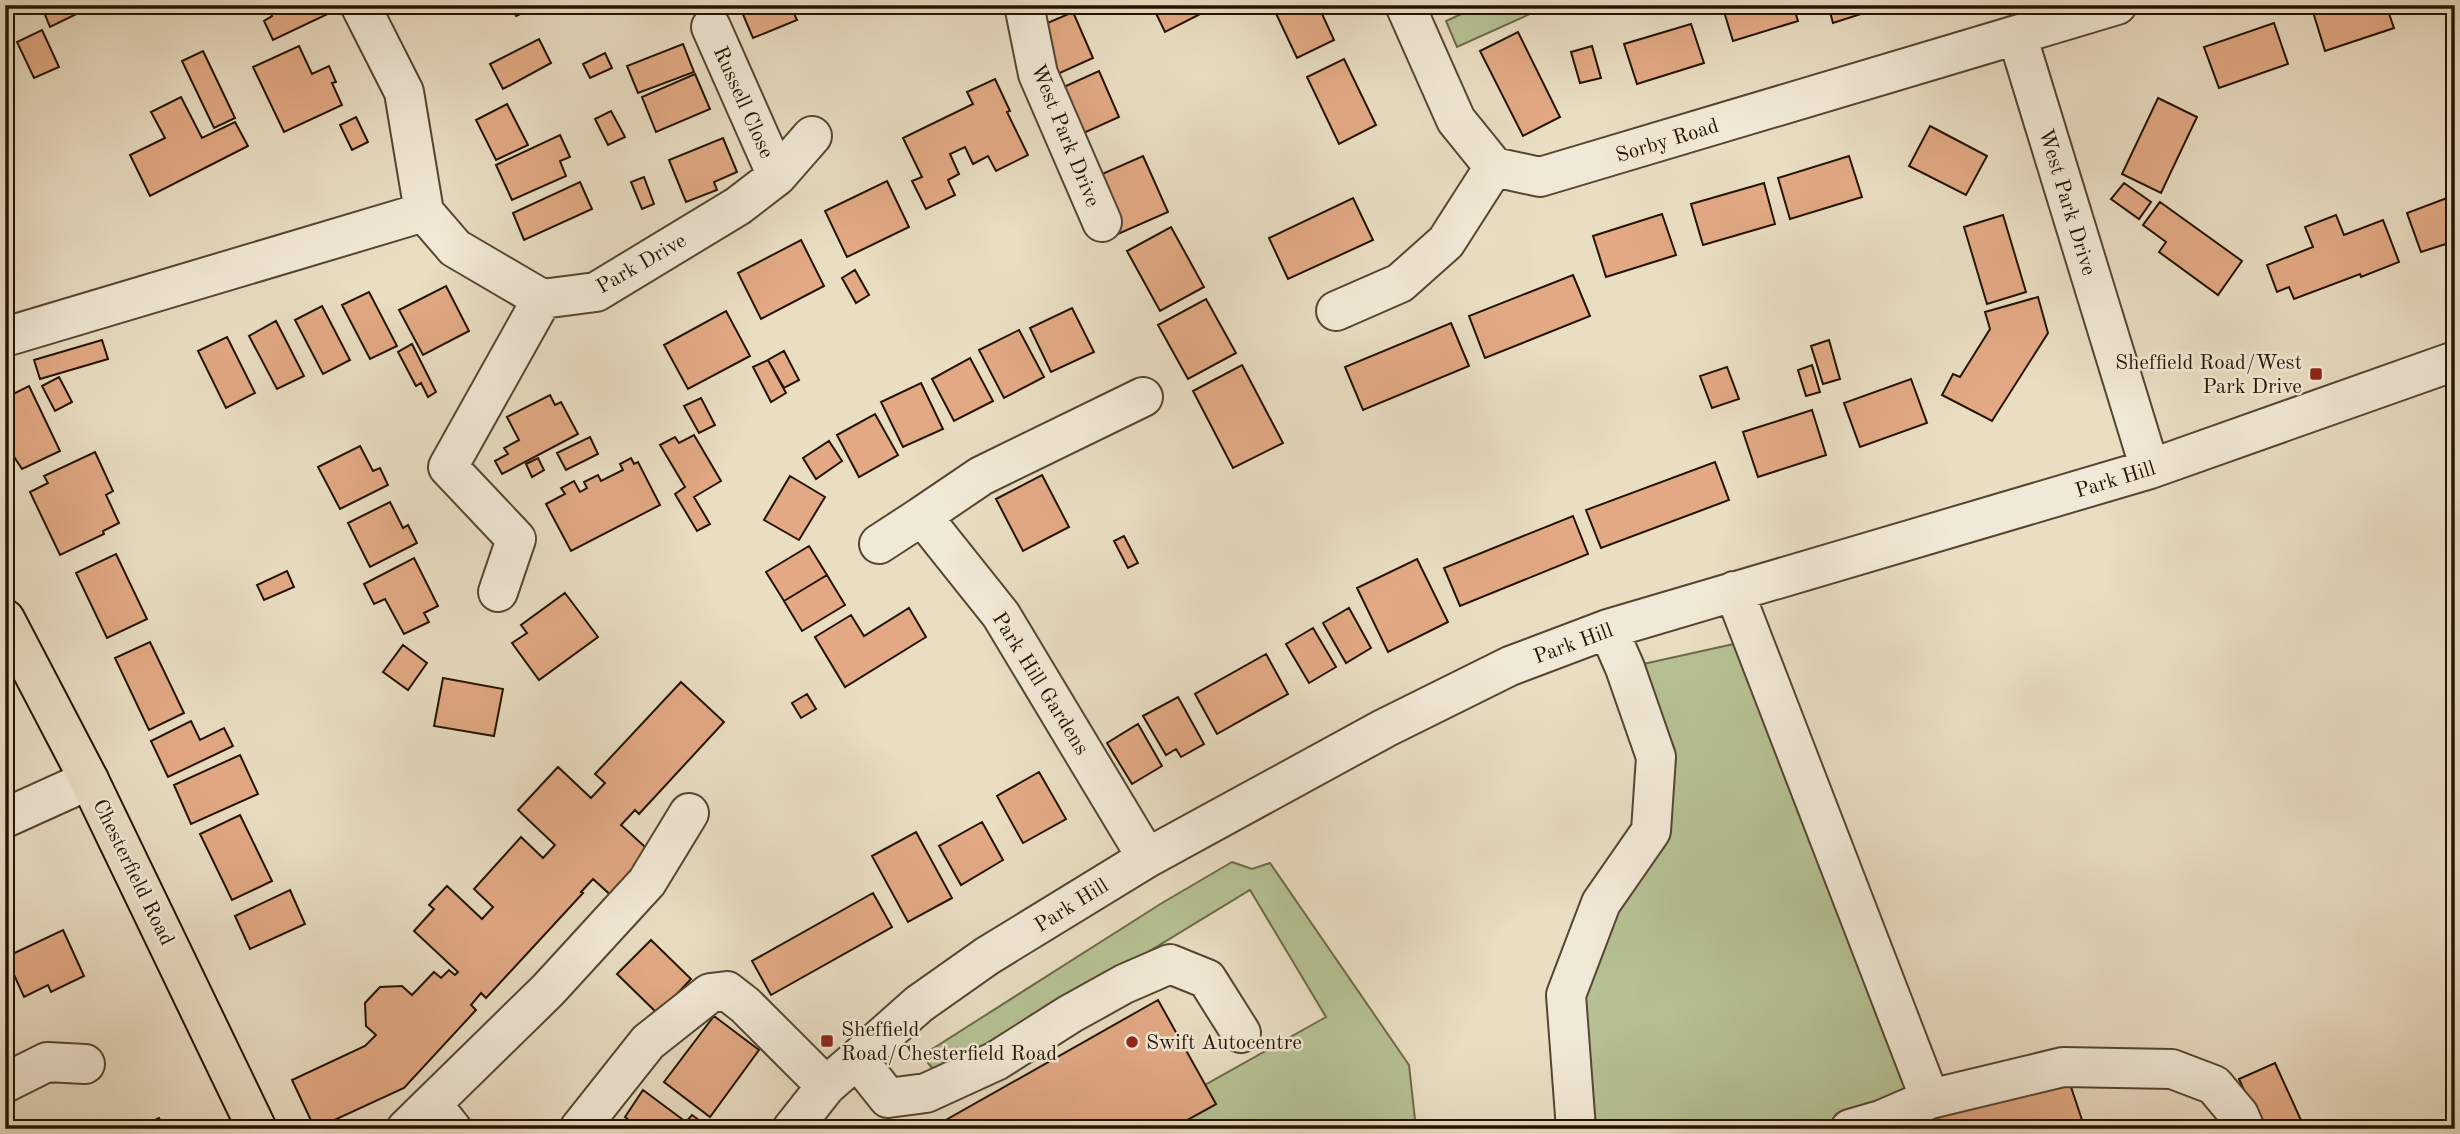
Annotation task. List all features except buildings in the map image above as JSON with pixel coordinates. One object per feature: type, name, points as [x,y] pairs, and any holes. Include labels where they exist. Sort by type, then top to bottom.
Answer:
[{"type":"main road","name":"Chesterfield Road","points":[[5,619],[89,780],[257,1129]]},
{"type":"street","points":[[360,5],[404,92],[424,212],[455,248],[542,299],[448,467],[516,540],[498,592]]},
{"type":"street","name":"West Park Drive","points":[[1024,5],[1038,74],[1102,222]]},
{"type":"street","points":[[1336,311],[1400,283],[1446,243],[1494,167],[1456,120],[1405,5]]},
{"type":"street","points":[[2017,35],[2117,5]]},
{"type":"street","name":"Russell Close","points":[[711,27],[777,176]]},
{"type":"street","name":"West Park Drive","points":[[2017,35],[2150,469]]},
{"type":"street","name":"Sorby Road","points":[[1494,167],[1540,177],[2017,35]]},
{"type":"street","name":"Park Drive","points":[[542,299],[596,292],[738,206],[777,176],[812,136]]},
{"type":"street","points":[[5,337],[424,212]]},
{"type":"street","name":"Park Hill","points":[[792,1129],[826,1086],[919,1004],[976,964],[1147,858],[1385,728],[1497,672],[1608,629],[2150,469],[2455,361]]},
{"type":"street","points":[[879,544],[981,476],[1143,397]]},
{"type":"street","name":"Park Hill Gardens","points":[[922,516],[1001,615],[1147,858]]},
{"type":"street","points":[[1734,591],[1930,1099]]},
{"type":"street","points":[[1576,1129],[1566,995],[1601,903],[1651,831],[1656,757],[1625,668],[1608,629]]},
{"type":"street","points":[[5,818],[89,780]]},
{"type":"street","points":[[430,1120],[647,882],[689,813]]},
{"type":"street","points":[[857,1059],[887,1113],[996,1061],[1070,1014],[1124,984],[1170,964],[1207,979],[1241,1033]]},
{"type":"street","points":[[579,1129],[648,1042],[710,993],[727,991],[745,1005],[826,1086]]},
{"type":"street","points":[[5,1083],[47,1062],[85,1063]]},
{"type":"street","points":[[1850,1129],[1881,1120],[1930,1099],[2063,1067],[2172,1069],[2214,1085],[2239,1115],[2245,1129]]},
{"type":"green space","points":[[1481,5],[1550,5],[1457,47],[1446,21]]},
{"type":"green space","points":[[1752,640],[1930,1099],[1850,1129],[1576,1129],[1566,995],[1651,830],[1625,668]]},
{"type":"green space","points":[[1232,862],[1252,869],[1270,863],[1409,1065],[1416,1129],[1171,1129],[1216,1104],[1205,1085],[1326,1017],[1250,890],[951,1072],[933,1069],[928,1063],[926,1053],[1162,903]]},
{"type":"place","name":"Sheffield Road/West Park Drive","points":[[2316,374]]},
{"type":"place","name":"Sheffield Road/Chesterfield Road","points":[[827,1041]]},
{"type":"place","name":"Swift Autocentre","points":[[1132,1042]]}]
